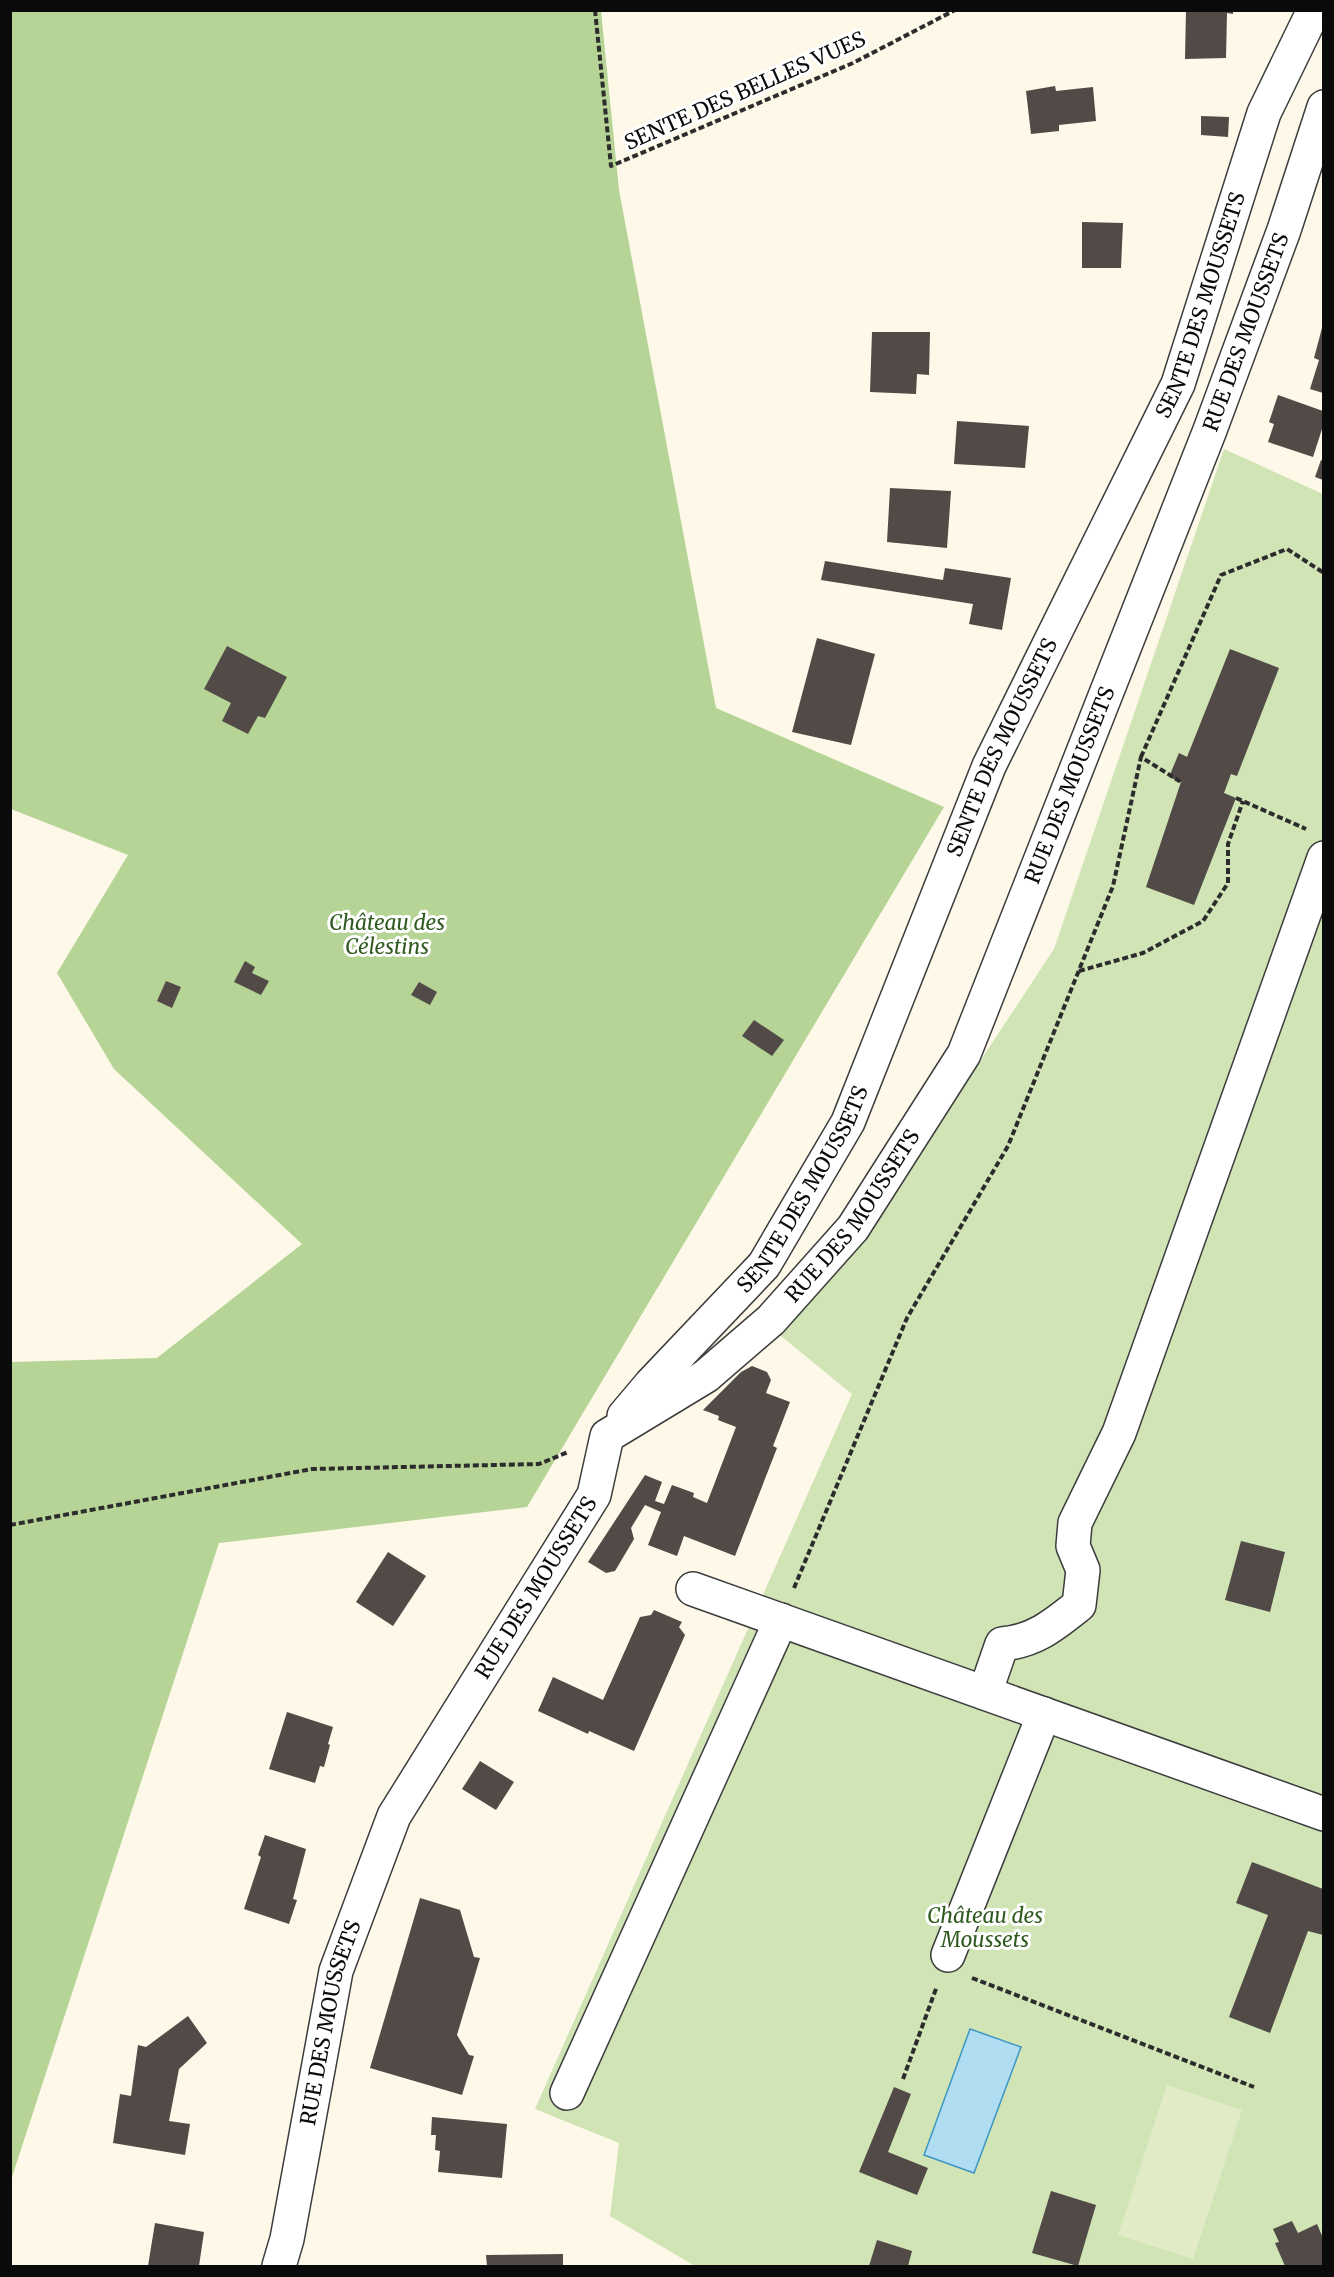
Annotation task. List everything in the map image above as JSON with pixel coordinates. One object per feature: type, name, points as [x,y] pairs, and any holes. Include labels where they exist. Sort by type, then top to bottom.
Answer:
[{"type":"street","name":"SENTE DES MOUSSETS","points":[[608,1436],[651,1384],[764,1265],[848,1122],[989,766],[1178,384],[1264,113],[1314,10]]},
{"type":"street","name":"RUE DES MOUSSETS","points":[[286,2257],[336,1971],[394,1816],[594,1495],[608,1436],[706,1376],[771,1320],[853,1228],[964,1054],[1210,430],[1284,230],[1323,107]]},
{"type":"street","points":[[985,1694],[1002,1644],[1013,1643],[1046,1631],[1078,1605],[1083,1570],[1073,1546],[1075,1523],[1119,1433],[1318,845]]},
{"type":"street","points":[[693,1588],[1323,1814]]},
{"type":"street","points":[[567,2093],[780,1620]]},
{"type":"street","points":[[946,1961],[1044,1714]]},
{"type":"path","name":"SENTE DES BELLES VUES","points":[[596,10],[611,166],[853,63],[955,10]]},
{"type":"path","points":[[780,1620],[907,1318],[1008,1146],[1113,886],[1141,758],[1221,575],[1287,549],[1323,573]]},
{"type":"path","points":[[1141,758],[1181,782]]},
{"type":"path","points":[[1236,798],[1318,845]]},
{"type":"path","points":[[1079,971],[1143,953],[1203,921],[1228,883],[1228,844],[1243,801]]},
{"type":"path","points":[[10,1525],[312,1468],[539,1464],[608,1436]]},
{"type":"path","points":[[903,2079],[946,1961],[1254,2087]]},
{"type":"green space","name":"Château des Célestins","points":[[11,11],[601,11],[619,190],[716,708],[944,807],[527,1507],[219,1543],[11,2180],[11,1362],[157,1358],[302,1244],[114,1069],[57,973],[128,855],[11,809]]},
{"type":"green space","name":"Château des Moussets","points":[[1224,449],[1323,494],[1323,2266],[695,2266],[610,2216],[619,2143],[535,2109],[852,1394],[776,1332],[894,1192],[1054,949]]},
{"type":"green space","points":[[1167,2085],[1242,2110],[1193,2259],[1118,2235]]},
{"type":"water","points":[[970,2029],[1021,2047],[974,2173],[924,2155]]},
{"type":"building","points":[[1186,10],[1233,10],[1233,14],[1227,13],[1226,58],[1185,59]]},
{"type":"building","points":[[1055,86],[1056,91],[1093,87],[1096,121],[1059,125],[1059,131],[1031,134],[1026,91]]},
{"type":"building","points":[[1201,116],[1229,117],[1228,137],[1201,135]]},
{"type":"building","points":[[1082,222],[1123,223],[1121,268],[1082,268]]},
{"type":"building","points":[[1323,324],[1323,393],[1310,389],[1319,360],[1314,358]]},
{"type":"building","points":[[872,332],[930,332],[929,375],[917,374],[916,394],[870,392]]},
{"type":"building","points":[[1278,395],[1323,411],[1323,426],[1313,457],[1268,442],[1274,424],[1269,422]]},
{"type":"building","points":[[957,421],[1029,426],[1025,468],[954,464]]},
{"type":"building","points":[[1321,460],[1323,461],[1323,480],[1315,477]]},
{"type":"building","points":[[890,488],[951,491],[947,548],[887,542]]},
{"type":"building","points":[[825,561],[943,580],[945,568],[1011,578],[1002,630],[969,624],[973,604],[821,580]]},
{"type":"building","points":[[817,638],[875,654],[851,745],[792,732]]},
{"type":"building","points":[[227,646],[287,677],[265,718],[258,716],[248,734],[222,721],[231,703],[204,689]]},
{"type":"building","points":[[1230,649],[1279,668],[1237,776],[1231,774],[1224,793],[1236,798],[1194,905],[1146,887],[1181,782],[1169,777],[1179,753],[1187,757]]},
{"type":"building","points":[[245,961],[255,967],[252,973],[269,981],[261,995],[234,982]]},
{"type":"building","points":[[166,981],[181,987],[172,1008],[157,1001]]},
{"type":"building","points":[[419,982],[437,992],[430,1005],[411,995]]},
{"type":"building","points":[[754,1020],[784,1040],[772,1056],[742,1036]]},
{"type":"building","points":[[752,1366],[767,1372],[771,1380],[766,1393],[790,1402],[773,1446],[777,1448],[735,1556],[684,1536],[677,1556],[648,1545],[661,1512],[645,1505],[631,1528],[634,1539],[615,1571],[606,1573],[588,1562],[645,1475],[662,1482],[655,1501],[664,1504],[672,1485],[694,1493],[693,1497],[707,1503],[736,1427],[718,1420],[719,1416],[703,1410],[741,1372]]},
{"type":"building","points":[[1241,1541],[1285,1552],[1270,1612],[1225,1600]]},
{"type":"building","points":[[388,1552],[426,1576],[393,1626],[356,1602]]},
{"type":"building","points":[[654,1610],[682,1622],[679,1627],[685,1635],[634,1751],[589,1731],[588,1734],[538,1711],[553,1677],[603,1700],[640,1617],[651,1615]]},
{"type":"building","points":[[287,1712],[333,1727],[324,1767],[320,1766],[315,1783],[269,1769]]},
{"type":"building","points":[[480,1761],[514,1782],[496,1810],[462,1789]]},
{"type":"building","points":[[265,1835],[306,1849],[293,1899],[297,1900],[289,1924],[244,1909],[261,1857],[258,1855]]},
{"type":"building","points":[[1252,1862],[1323,1889],[1323,1935],[1308,1931],[1270,2033],[1229,2017],[1268,1915],[1236,1903]]},
{"type":"building","points":[[420,1898],[460,1910],[474,1957],[480,1958],[457,2035],[469,2055],[474,2056],[462,2095],[370,2068]]},
{"type":"building","points":[[188,2016],[207,2043],[179,2069],[169,2121],[190,2124],[185,2155],[113,2143],[120,2094],[131,2096],[138,2045],[146,2047]]},
{"type":"building","points":[[894,2087],[911,2094],[888,2152],[928,2168],[917,2195],[859,2172]]},
{"type":"building","points":[[432,2117],[507,2124],[502,2178],[438,2172],[440,2151],[435,2150],[436,2135],[431,2135]]},
{"type":"building","points":[[1051,2191],[1096,2205],[1078,2266],[1032,2253]]},
{"type":"building","points":[[1292,2221],[1298,2233],[1317,2224],[1323,2238],[1323,2266],[1285,2266],[1275,2243],[1279,2242],[1273,2229]]},
{"type":"building","points":[[155,2223],[204,2232],[199,2266],[148,2266]]},
{"type":"building","points":[[877,2240],[912,2251],[908,2266],[869,2266]]},
{"type":"building","points":[[563,2254],[563,2266],[487,2266],[486,2255]]}]
